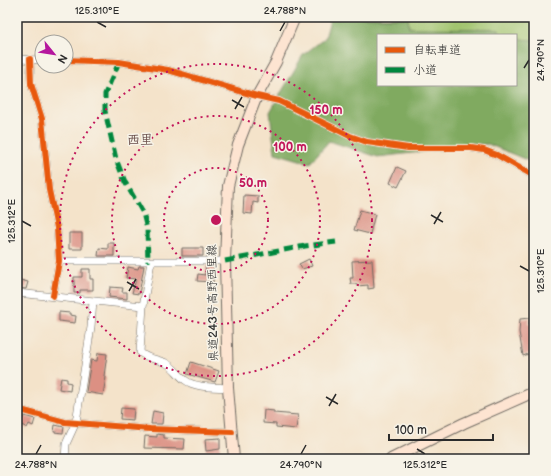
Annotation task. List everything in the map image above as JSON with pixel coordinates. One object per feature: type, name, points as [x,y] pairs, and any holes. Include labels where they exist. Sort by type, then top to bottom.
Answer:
[{"type":"main road","name":"県道243号高野西里線","points":[[234,459],[228,388],[225,262],[227,201],[232,165],[257,96],[276,62],[295,17]]},
{"type":"main road","points":[[391,459],[464,423],[534,392]]},
{"type":"street","points":[[17,59],[34,59]]},
{"type":"street","points":[[30,59],[31,84],[42,119],[49,190],[57,228],[60,261],[53,296]]},
{"type":"street","points":[[74,60],[119,62],[168,70],[257,96],[279,100],[350,136],[367,142],[408,148],[471,148],[484,150],[497,155],[534,176]]},
{"type":"street","points":[[60,261],[225,262]]},
{"type":"street","points":[[150,262],[143,306],[139,348],[143,356],[166,363],[185,380],[193,384],[228,388]]},
{"type":"street","points":[[17,293],[143,306]]},
{"type":"street","points":[[65,459],[66,444],[76,422],[91,327],[93,301]]},
{"type":"street","points":[[17,409],[65,422],[150,429],[232,432]]},
{"type":"green space","points":[[331,17],[408,18],[409,28],[499,29],[499,34],[377,34],[377,86],[517,86],[517,39],[534,40],[534,163],[488,144],[378,157],[329,141],[310,163],[275,153],[270,112],[303,55],[325,38]]},
{"type":"green space","points":[[361,17],[534,17],[534,40],[517,39],[517,34],[499,34],[499,29],[409,28],[408,18]]},
{"type":"building","points":[[397,167],[406,171],[398,187],[390,183]]},
{"type":"building","points":[[244,195],[258,196],[258,203],[253,202],[252,214],[243,213]]},
{"type":"building","points":[[360,210],[375,214],[370,234],[354,230]]},
{"type":"building","points":[[69,233],[82,233],[82,249],[69,249]]},
{"type":"building","points":[[108,243],[114,243],[114,256],[98,256],[99,248],[108,249]]},
{"type":"building","points":[[182,248],[203,248],[203,256],[182,256]]},
{"type":"building","points":[[309,259],[312,266],[302,269],[299,264]]},
{"type":"building","points":[[372,260],[374,288],[368,289],[368,285],[357,286],[356,284],[351,284],[350,278],[353,278],[352,261]]},
{"type":"building","points":[[139,266],[144,266],[139,294],[132,293],[136,279],[126,278],[128,267],[138,269]]},
{"type":"building","points":[[206,266],[214,266],[213,282],[197,281],[198,274],[205,275]]},
{"type":"building","points":[[82,269],[90,269],[90,279],[93,279],[93,290],[80,290],[80,293],[74,293],[74,277],[82,277]]},
{"type":"building","points":[[17,279],[28,282],[26,289],[17,288]]},
{"type":"building","points":[[110,287],[123,288],[122,292],[127,292],[127,299],[109,297]]},
{"type":"building","points":[[59,312],[70,313],[70,315],[76,316],[75,323],[59,321]]},
{"type":"building","points":[[530,318],[529,324],[534,324],[534,333],[532,333],[534,352],[523,356],[519,332],[520,319]]},
{"type":"building","points":[[98,353],[107,354],[104,376],[106,377],[103,395],[86,392],[91,360],[97,361]]},
{"type":"building","points":[[191,362],[219,371],[215,382],[187,374]]},
{"type":"building","points":[[61,378],[67,379],[67,382],[71,383],[70,391],[59,389]]},
{"type":"building","points":[[121,408],[134,409],[133,420],[120,419]]},
{"type":"building","points":[[264,410],[274,411],[274,413],[298,415],[296,429],[276,427],[276,424],[263,423]]},
{"type":"building","points":[[153,411],[163,413],[162,424],[151,424]]},
{"type":"building","points":[[24,416],[35,419],[33,426],[29,424],[27,428],[20,424]]},
{"type":"building","points":[[55,425],[64,427],[63,433],[54,432]]},
{"type":"building","points":[[157,434],[164,435],[164,438],[185,439],[184,449],[144,448],[145,436],[157,437]]},
{"type":"building","points":[[220,438],[220,449],[206,451],[205,439]]},
{"type":"marked path","points":[[119,62],[105,94],[105,111],[116,159],[125,182],[143,213],[147,229],[148,262]]},
{"type":"marked path","points":[[225,261],[305,246],[336,242]]},
{"type":"cycle path","points":[[30,59],[31,84],[42,119],[49,190],[57,228],[59,261],[53,296]]},
{"type":"cycle path","points":[[74,60],[119,62],[168,70],[279,101],[350,136],[367,142],[408,148],[471,148],[484,150],[497,155],[534,176]]},
{"type":"cycle path","points":[[17,409],[65,422],[150,429],[232,432]]},
{"type":"district","name":"西里","points":[[140,140]]}]
